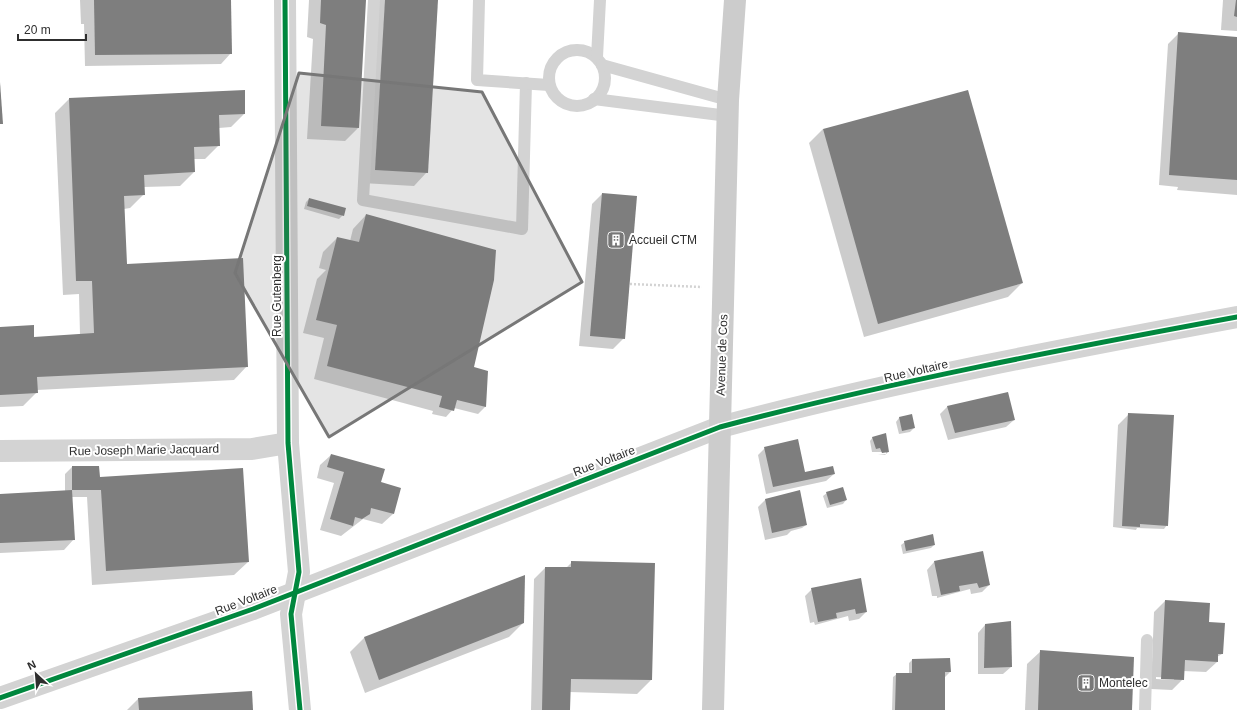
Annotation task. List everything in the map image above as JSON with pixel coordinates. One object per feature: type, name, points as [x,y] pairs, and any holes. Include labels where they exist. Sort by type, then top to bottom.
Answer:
[{"type":"street","name":"Rue Gutenberg","points":[[285,0],[288,443],[299,572],[291,614],[300,710]]},
{"type":"street","name":"Avenue de Cos","points":[[714,710],[728,108],[735,0]]},
{"type":"street","name":"Rue Voltaire","points":[[0,698],[245,611],[720,427],[781,411],[1043,353],[1237,317]]},
{"type":"street","name":"Rue Joseph Marie Jacquard","points":[[0,451],[252,448],[288,443]]},
{"type":"lane","points":[[374,0],[363,200],[522,229],[526,83]]},
{"type":"lane","points":[[479,0],[477,80],[549,85]]},
{"type":"lane","points":[[600,0],[599,61],[605,74],[601,92],[594,100],[586,104],[568,104],[560,100],[554,94],[549,85],[548,76],[550,67],[555,59],[562,53],[571,50],[580,50],[589,52],[599,61],[728,108]]},
{"type":"lane","points":[[594,100],[728,108]]},
{"type":"lane","points":[[1145,710],[1147,640]]},
{"type":"path","points":[[630,284],[724,287]]},
{"type":"highlighted area","points":[[299,73],[482,92],[582,282],[329,437],[235,273]]},
{"type":"building","points":[[94,0],[231,0],[232,54],[95,55]]},
{"type":"building","points":[[321,0],[366,0],[359,128],[321,126],[326,25],[320,23]]},
{"type":"building","points":[[385,0],[438,0],[428,173],[375,170]]},
{"type":"building","points":[[1237,0],[1237,17],[1234,16]]},
{"type":"building","points":[[1178,32],[1237,37],[1237,180],[1169,175]]},
{"type":"building","points":[[0,82],[3,124],[0,124]]},
{"type":"building","points":[[245,90],[245,114],[219,115],[220,146],[194,147],[195,172],[144,175],[145,195],[124,196],[127,264],[243,258],[248,367],[37,377],[38,393],[0,395],[0,327],[34,325],[34,337],[94,333],[92,281],[76,281],[69,98]]},
{"type":"building","points":[[968,90],[1023,283],[878,324],[823,129]]},
{"type":"building","name":"Accueil CTM","points":[[602,193],[637,196],[625,339],[590,336]]},
{"type":"building","points":[[309,198],[346,208],[344,216],[307,206]]},
{"type":"building","points":[[366,214],[496,250],[494,280],[474,367],[488,371],[486,407],[457,400],[454,411],[439,407],[442,396],[327,366],[337,325],[316,320],[337,237],[359,242]]},
{"type":"building","points":[[1008,392],[1015,420],[955,433],[947,406]]},
{"type":"building","points":[[1128,413],[1174,415],[1168,526],[1140,524],[1140,527],[1122,526]]},
{"type":"building","points":[[912,414],[915,428],[902,431],[899,417]]},
{"type":"building","points":[[886,433],[889,452],[882,453],[880,448],[876,449],[872,437]]},
{"type":"building","points":[[798,439],[805,472],[833,466],[835,474],[773,487],[764,447]]},
{"type":"building","points":[[331,454],[385,469],[381,482],[401,488],[394,514],[371,508],[370,514],[362,519],[355,517],[353,526],[330,519],[344,472],[327,467]]},
{"type":"building","points":[[72,466],[99,466],[100,477],[243,468],[249,562],[106,571],[101,490],[72,490]]},
{"type":"building","points":[[843,487],[847,500],[830,505],[826,492]]},
{"type":"building","points":[[72,490],[75,540],[0,543],[0,494]]},
{"type":"building","points":[[800,490],[807,525],[772,533],[765,499]]},
{"type":"building","points":[[933,534],[935,545],[906,551],[904,541]]},
{"type":"building","points":[[983,551],[990,585],[979,588],[977,583],[959,586],[960,591],[941,595],[934,561]]},
{"type":"building","points":[[571,561],[655,563],[652,680],[571,679],[570,710],[542,710],[545,567],[571,567]]},
{"type":"building","points":[[525,575],[524,623],[379,680],[364,637]]},
{"type":"building","points":[[861,578],[867,612],[856,614],[855,609],[836,613],[837,618],[818,622],[811,588]]},
{"type":"building","points":[[1165,600],[1210,603],[1209,622],[1225,623],[1223,654],[1218,654],[1218,662],[1185,660],[1184,680],[1161,679]]},
{"type":"building","points":[[1011,621],[1012,667],[984,668],[985,624]]},
{"type":"building","name":"Montelec","points":[[1040,650],[1134,657],[1132,710],[1038,710]]},
{"type":"building","points":[[950,658],[951,672],[945,672],[945,710],[895,710],[896,673],[912,673],[912,659]]},
{"type":"building","points":[[252,691],[253,710],[139,710],[138,698]]},
{"type":"cycle path","points":[[285,0],[288,443],[299,572],[291,614],[300,710]]},
{"type":"cycle path","points":[[0,698],[253,609],[720,427],[848,395],[977,367],[1237,317]]},
{"type":"place","name":"Accueil CTM","points":[[616,240]]},
{"type":"place","name":"Montelec","points":[[1086,683]]}]
